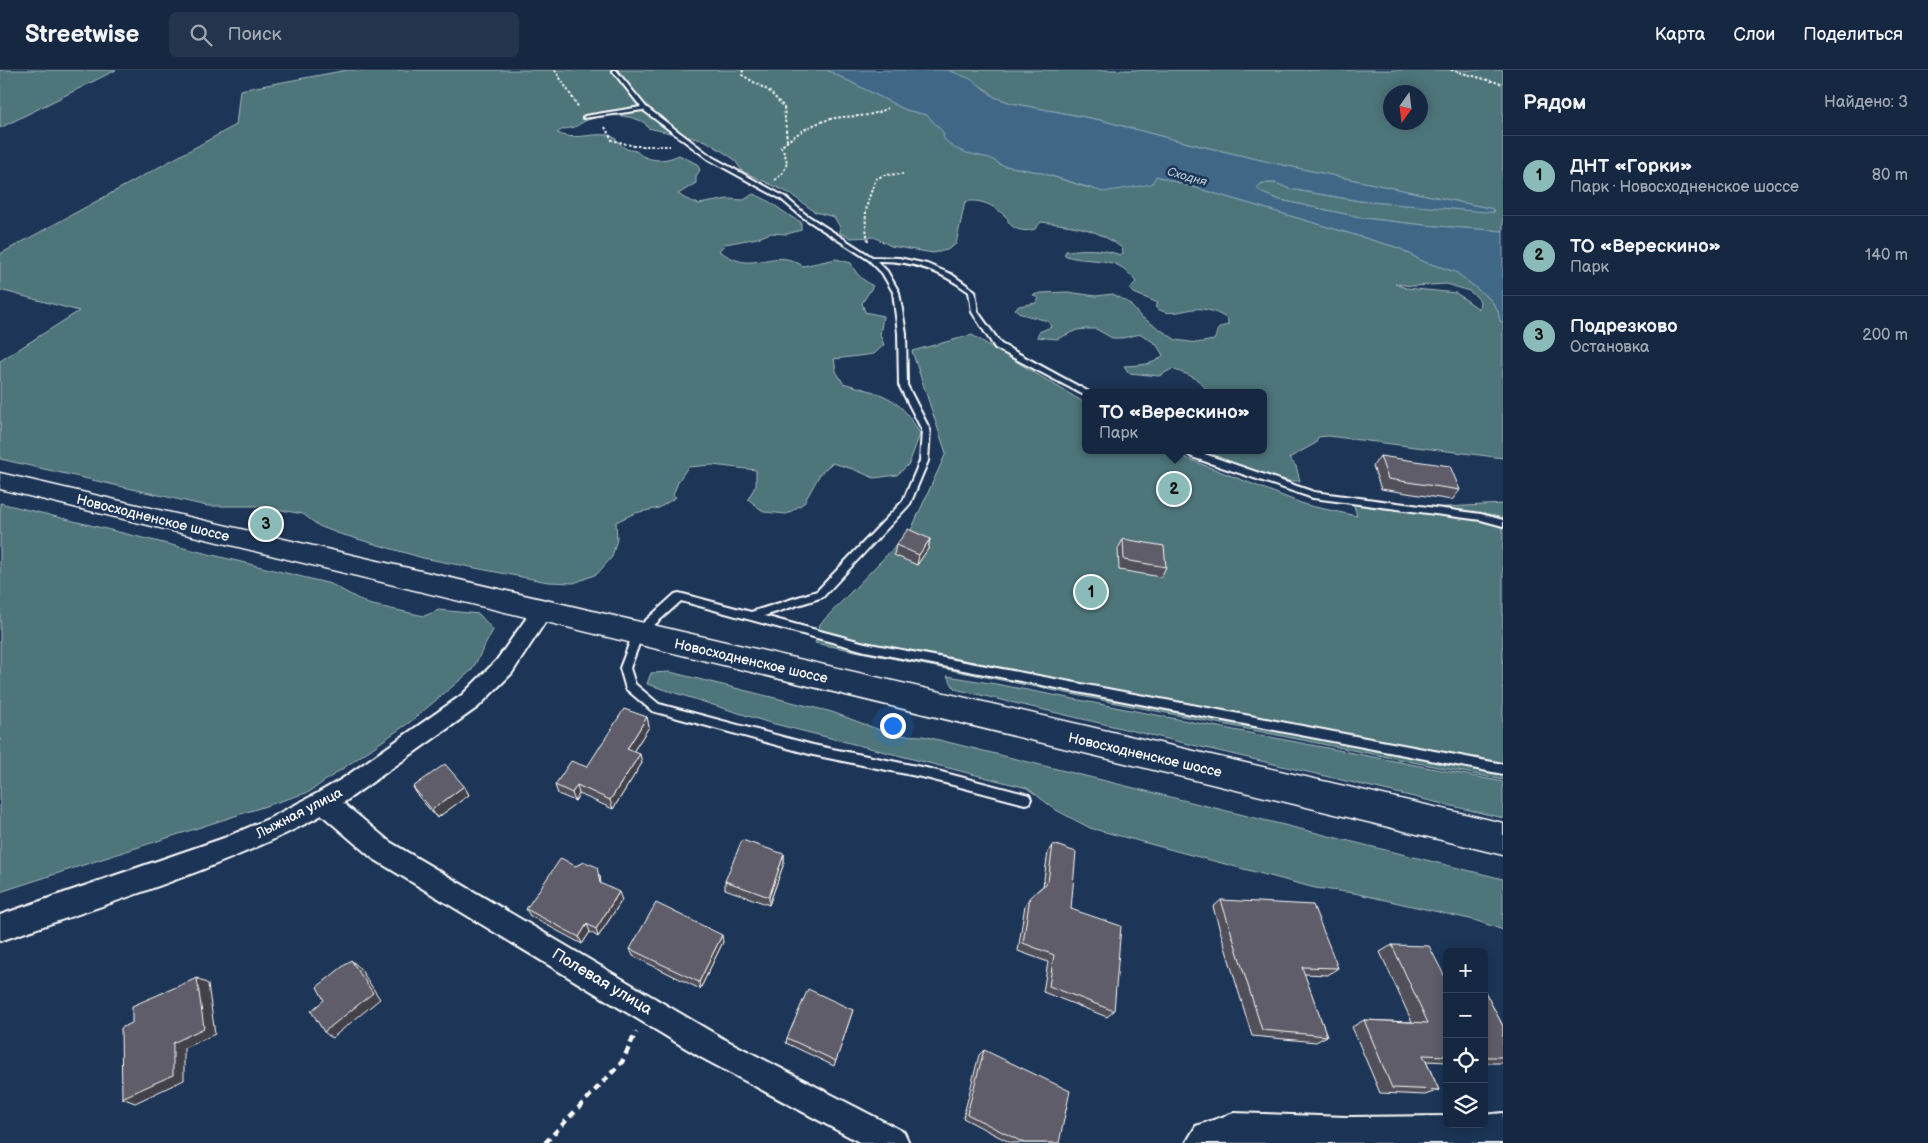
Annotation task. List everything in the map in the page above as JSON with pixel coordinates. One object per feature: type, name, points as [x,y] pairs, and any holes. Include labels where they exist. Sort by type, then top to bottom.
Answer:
[{"type":"main road","name":"Новосходненское шоссе","points":[[0,482],[1503,840]]},
{"type":"street","name":"Лыжная улица","points":[[0,928],[228,848],[279,826],[324,802],[374,770],[470,701],[504,667],[542,611]]},
{"type":"street","name":"Полевая улица","points":[[324,802],[382,850],[712,1048],[894,1143]]},
{"type":"street","points":[[1202,1143],[1207,1136],[1234,1128],[1346,1132],[1478,1131],[1503,1128]]},
{"type":"lane","points":[[614,70],[644,108],[710,158],[783,198],[803,215],[871,259],[884,272],[896,292],[902,334],[903,385],[926,430],[924,461],[907,502],[820,594],[751,617]]},
{"type":"lane","points":[[585,116],[644,108]]},
{"type":"lane","points":[[871,259],[894,258],[925,265],[958,280],[972,291],[975,312],[998,346],[1082,391]]},
{"type":"lane","points":[[1193,454],[1313,495],[1481,517],[1503,524]]},
{"type":"lane","points":[[1024,799],[926,773],[813,750],[656,708],[630,686],[625,668],[638,634],[679,597],[865,647],[1503,769]]},
{"type":"path","points":[[742,70],[742,75],[769,91],[784,107],[787,140]]},
{"type":"path","points":[[1451,70],[1503,84]]},
{"type":"path","points":[[761,186],[779,178],[785,171],[787,158],[781,147],[787,140],[828,120],[836,118],[868,118],[888,108]]},
{"type":"path","points":[[871,259],[864,219],[868,200],[876,180],[884,175],[902,174]]},
{"type":"path","points":[[545,1143],[622,1062],[647,1009]]},
{"type":"green space","points":[[0,70],[116,70],[0,128]]},
{"type":"green space","points":[[347,70],[827,70],[906,110],[927,115],[967,153],[991,158],[1001,165],[1039,172],[1089,188],[1156,176],[1399,248],[1422,261],[1456,272],[1491,300],[1498,311],[1500,321],[1503,322],[1503,458],[1328,436],[1318,437],[1316,443],[1289,458],[1296,466],[1300,481],[1288,481],[1221,459],[1213,454],[1267,454],[1267,389],[1206,389],[1197,380],[1172,369],[1159,376],[1129,373],[1124,366],[1151,363],[1160,359],[1163,355],[1156,344],[1141,334],[1112,338],[1096,329],[1086,329],[1077,330],[1057,339],[1037,337],[1039,332],[1051,327],[1048,321],[1021,314],[1015,309],[1019,306],[1036,303],[1039,299],[1033,295],[1041,293],[1068,292],[1096,296],[1113,294],[1128,302],[1140,316],[1176,340],[1197,343],[1214,340],[1219,328],[1228,325],[1228,320],[1225,317],[1207,310],[1198,309],[1169,313],[1160,310],[1155,307],[1158,303],[1129,289],[1136,282],[1119,266],[1103,261],[1079,259],[1064,255],[1066,251],[1087,250],[1107,251],[1120,255],[1123,253],[1122,248],[1112,241],[1084,229],[1053,223],[1041,222],[1035,229],[1025,231],[1018,229],[1012,226],[1007,218],[996,209],[976,201],[965,202],[956,244],[947,250],[933,253],[891,246],[874,237],[851,238],[840,233],[840,227],[834,217],[815,212],[789,193],[742,171],[734,159],[706,141],[648,128],[645,123],[631,117],[608,116],[585,121],[575,127],[563,129],[557,133],[576,137],[610,136],[615,138],[626,149],[636,151],[644,157],[654,160],[667,159],[679,155],[697,164],[700,170],[696,176],[696,183],[678,194],[686,199],[699,204],[728,199],[744,200],[753,194],[801,222],[801,230],[787,234],[771,233],[758,238],[725,244],[719,251],[738,261],[753,262],[781,258],[803,266],[836,259],[851,263],[860,277],[873,286],[862,303],[865,312],[883,316],[880,335],[884,345],[874,354],[834,359],[836,371],[843,383],[879,394],[897,403],[920,434],[909,464],[897,475],[874,478],[832,463],[820,474],[804,503],[787,514],[764,512],[748,499],[756,485],[756,470],[712,465],[688,467],[679,480],[673,495],[676,497],[659,508],[635,513],[616,522],[617,539],[612,557],[597,574],[574,583],[548,582],[423,558],[337,533],[319,526],[303,514],[259,506],[207,506],[0,459],[0,361],[79,311],[0,290],[0,254],[236,125],[240,90]],"holes":[[[1395,284],[1413,286],[1447,284],[1469,291],[1477,297],[1480,301],[1479,309],[1456,293],[1406,288]]]},
{"type":"green space","points":[[948,70],[1503,70],[1503,231],[1364,218],[1280,200],[1257,189],[1262,183],[1276,183],[1290,189],[1360,201],[1494,212],[1493,209],[1278,164],[1100,120],[1011,103],[994,97],[989,91]]},
{"type":"green space","points":[[972,335],[1082,401],[1082,454],[1179,454],[1306,505],[1357,516],[1351,496],[1427,508],[1503,504],[1503,780],[815,643],[820,624],[911,530],[946,453],[912,351]]},
{"type":"green space","points":[[0,503],[331,584],[368,604],[424,616],[439,610],[479,614],[493,630],[472,670],[410,722],[309,792],[0,892]]},
{"type":"green space","points":[[670,672],[832,712],[893,735],[923,736],[1503,879],[1503,930],[1474,920],[1354,893],[1315,888],[1090,828],[1056,810],[1027,788],[767,722],[647,684],[651,673]]},
{"type":"green space","points":[[947,676],[1503,782],[1503,818],[955,689]]},
{"type":"water","name":"Сходня","points":[[827,70],[948,70],[973,80],[994,97],[1011,103],[1100,120],[1278,164],[1493,209],[1494,212],[1486,212],[1360,201],[1290,189],[1276,183],[1262,183],[1257,188],[1262,193],[1280,200],[1364,218],[1503,231],[1503,322],[1500,321],[1498,311],[1491,300],[1456,272],[1422,261],[1399,248],[1156,176],[1152,184],[1103,192],[1039,172],[1001,165],[990,158],[954,148],[944,139],[943,132],[927,115],[906,110]]},
{"type":"building","points":[[1380,456],[1450,466],[1460,490],[1388,479]]},
{"type":"building","points":[[908,529],[930,539],[919,555],[896,545]]},
{"type":"building","points":[[1123,539],[1164,546],[1166,567],[1124,560]]},
{"type":"building","points":[[624,709],[647,717],[627,749],[640,754],[610,800],[577,785],[572,793],[555,785],[571,761],[587,767]]},
{"type":"building","points":[[445,764],[464,786],[432,810],[413,787]]},
{"type":"building","points":[[742,840],[784,854],[769,897],[725,881]]},
{"type":"building","points":[[1053,844],[1076,852],[1071,909],[1121,926],[1114,1011],[1049,986],[1054,955],[1023,943],[1030,897],[1048,882]]},
{"type":"building","points":[[561,858],[575,866],[585,862],[597,867],[600,883],[619,892],[596,929],[587,924],[579,937],[526,909]]},
{"type":"building","points":[[1221,900],[1313,905],[1338,968],[1302,967],[1327,1036],[1262,1030]]},
{"type":"building","points":[[656,903],[722,935],[699,982],[630,949]]},
{"type":"building","points":[[1392,945],[1429,946],[1443,973],[1443,1056],[1423,1055],[1439,1090],[1392,1088],[1364,1020],[1428,1023]]},
{"type":"building","points":[[351,960],[373,993],[324,1032],[311,1011],[324,1000],[317,987]]},
{"type":"building","points":[[197,978],[204,1028],[173,1043],[173,1075],[122,1098],[121,1028],[132,1023],[132,1006]]},
{"type":"building","points":[[808,989],[853,1010],[836,1061],[787,1038]]},
{"type":"building","points":[[1488,998],[1503,1026],[1503,1057],[1488,1057]]},
{"type":"building","points":[[984,1050],[1070,1091],[1059,1143],[1024,1143],[967,1114]]},
{"type":"place","name":"ТО «Верескино»","points":[[1174,489]]},
{"type":"place","name":"Подрезково","points":[[266,524]]},
{"type":"place","name":"ДНТ «Горки»","points":[[1091,592]]}]
